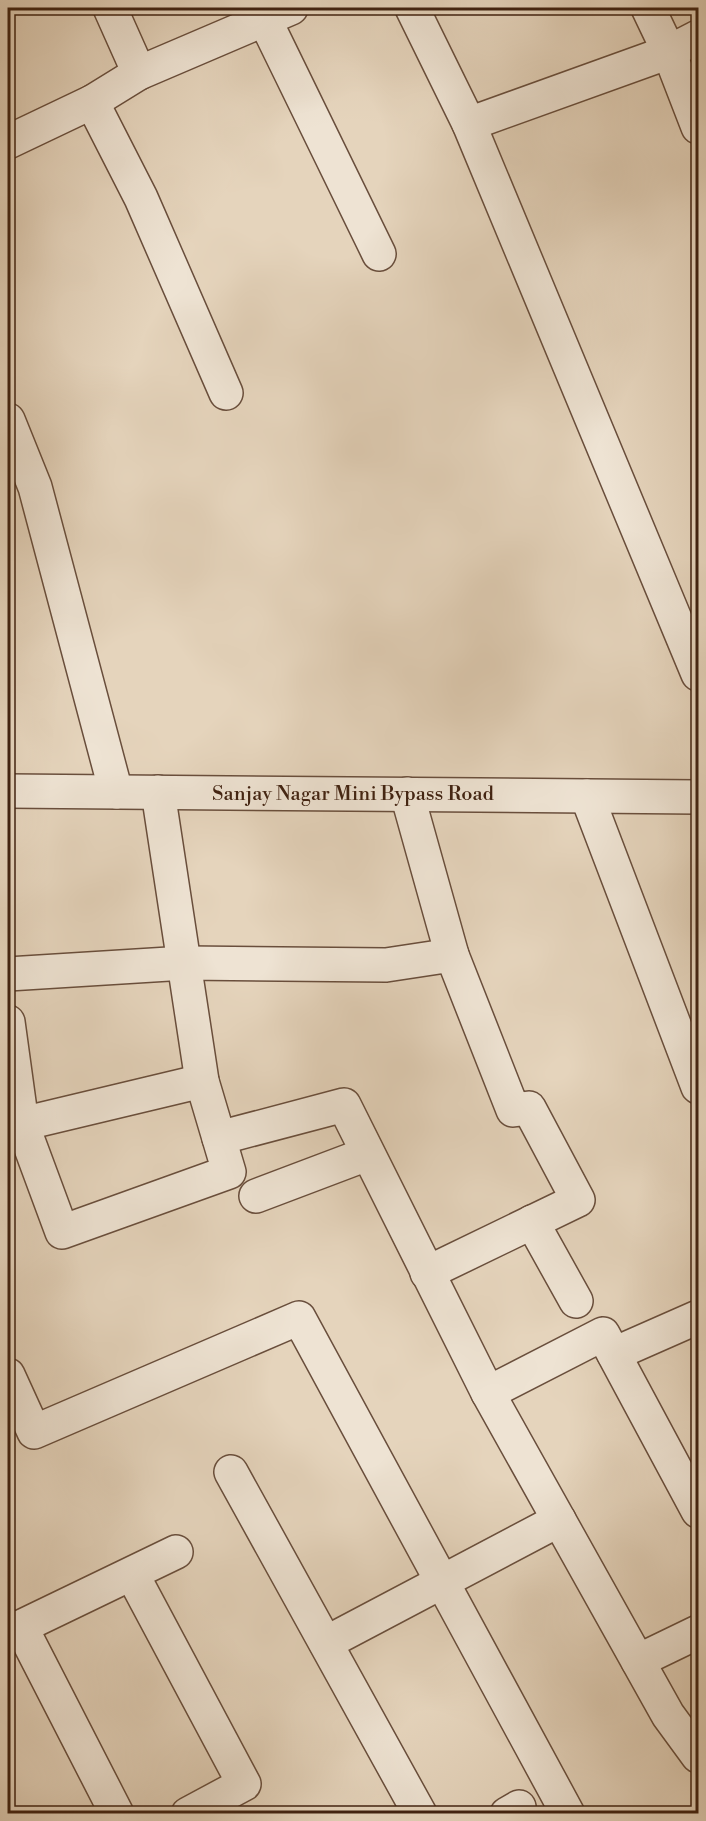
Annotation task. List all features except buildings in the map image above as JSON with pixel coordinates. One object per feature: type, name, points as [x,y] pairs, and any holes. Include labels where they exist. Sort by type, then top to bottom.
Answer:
[{"type":"street","points":[[110,8],[139,73]]},
{"type":"street","points":[[412,8],[469,124],[699,674]]},
{"type":"street","points":[[648,8],[669,52],[699,127]]},
{"type":"street","points":[[8,142],[92,102],[139,73],[272,12],[379,254]]},
{"type":"street","points":[[469,124],[669,52],[699,37]]},
{"type":"street","points":[[92,102],[141,198],[226,393]]},
{"type":"street","points":[[8,420],[35,487],[116,792]]},
{"type":"street","name":"Sanjay Nagar Mini Bypass Road","points":[[8,791],[699,796]]},
{"type":"street","points":[[8,1022],[22,1124],[63,1232],[229,1172],[202,1081],[158,792]]},
{"type":"street","points":[[407,794],[452,955],[513,1110],[529,1108],[578,1200],[427,1273]]},
{"type":"street","points":[[587,796],[699,1086]]},
{"type":"street","points":[[8,974],[185,963],[386,965],[452,955]]},
{"type":"street","points":[[22,1124],[202,1081]]},
{"type":"street","points":[[219,1138],[344,1106],[488,1393],[668,1715],[699,1756]]},
{"type":"street","points":[[256,1196],[367,1154]]},
{"type":"street","points":[[532,1222],[576,1301]]},
{"type":"street","points":[[614,1354],[699,1317]]},
{"type":"street","points":[[8,1375],[34,1432],[298,1318],[568,1814]]},
{"type":"street","points":[[488,1393],[603,1334],[699,1511]]},
{"type":"street","points":[[231,1472],[420,1814]]},
{"type":"street","points":[[326,1643],[559,1520]]},
{"type":"street","points":[[117,1814],[14,1630],[176,1552]]},
{"type":"street","points":[[132,1574],[244,1784],[188,1814]]},
{"type":"street","points":[[638,1661],[699,1632]]}]
